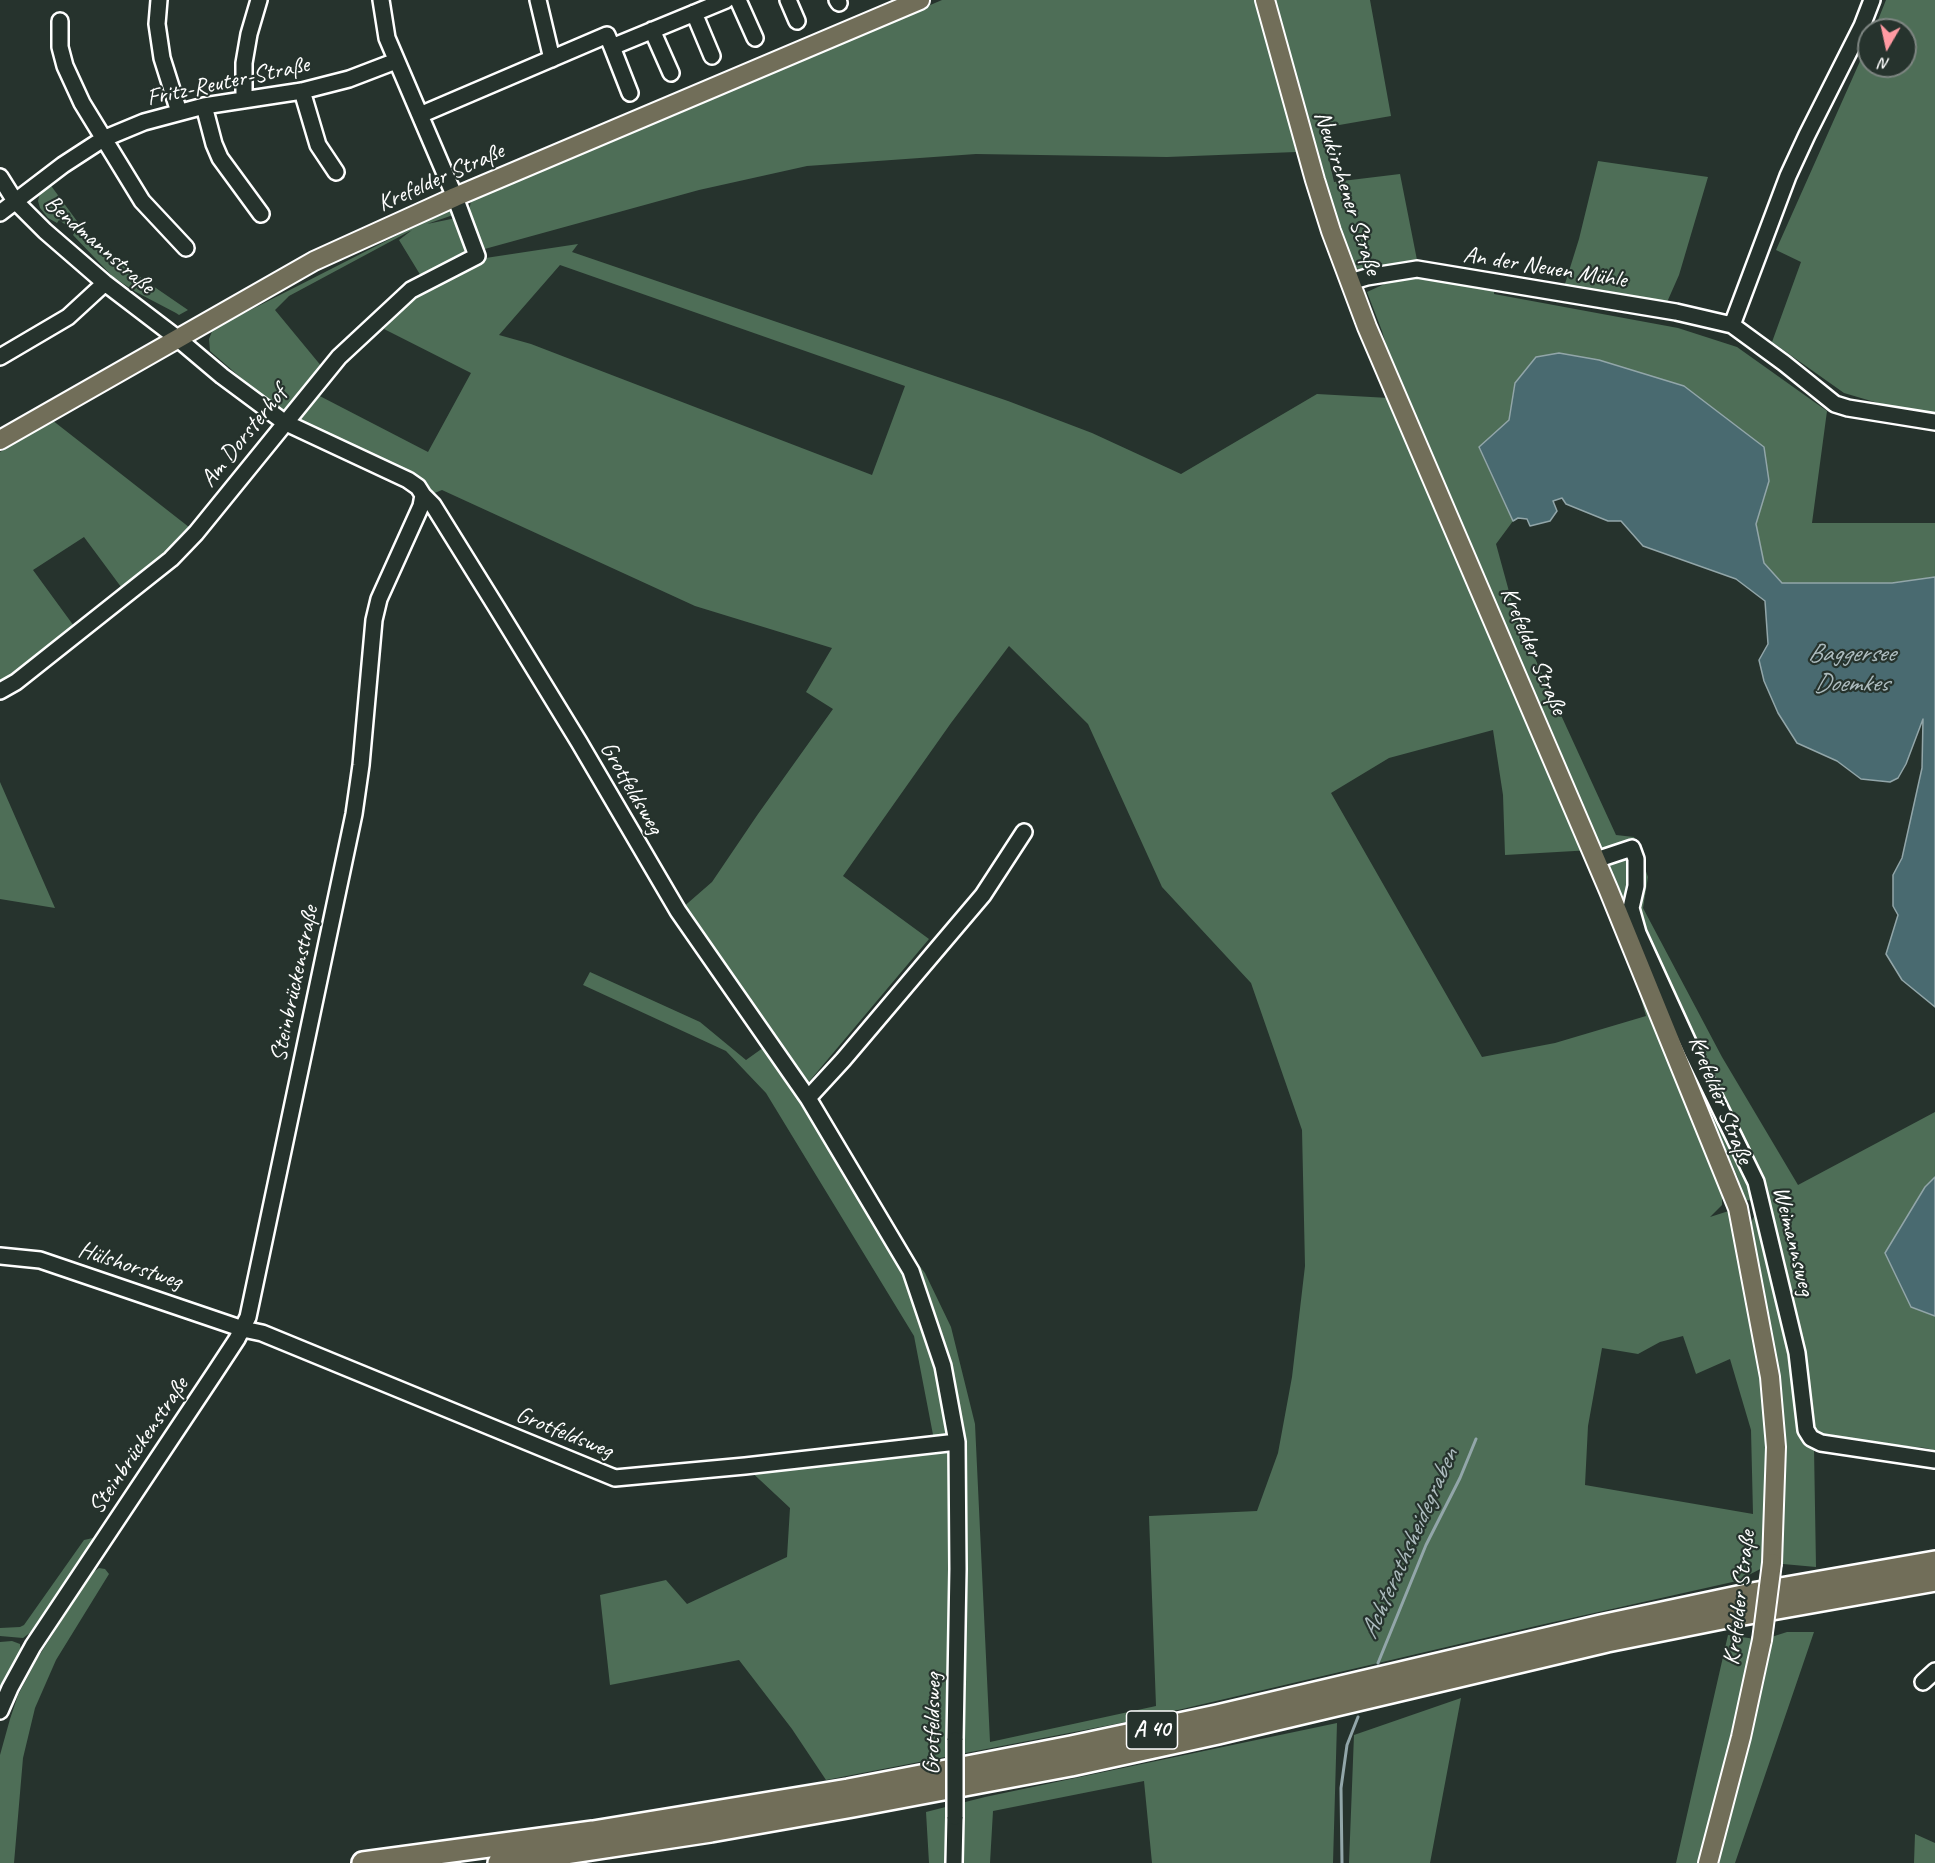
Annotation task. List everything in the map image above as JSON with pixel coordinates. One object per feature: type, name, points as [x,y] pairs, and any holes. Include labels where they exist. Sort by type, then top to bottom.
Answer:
[{"type":"highway","name":"A 40","points":[[363,1863],[593,1832],[848,1790],[1217,1716],[1624,1621],[1752,1594],[1935,1562]]},
{"type":"highway","name":"A 40","points":[[499,1863],[722,1829],[1071,1765],[1218,1733],[1607,1641],[1732,1616],[1935,1581]]},
{"type":"main road","name":"Krefelder Straße","points":[[0,440],[314,261],[455,197],[920,0]]},
{"type":"main road","name":"Neukirchener Straße","points":[[1265,0],[1315,180],[1350,282],[1397,397]]},
{"type":"main road","name":"Krefelder Straße","points":[[1397,397],[1596,860],[1738,1208],[1770,1377],[1776,1447],[1772,1563],[1762,1640],[1741,1737],[1707,1863]]},
{"type":"street","points":[[159,0],[157,24],[162,58],[179,112]]},
{"type":"street","points":[[244,100],[244,63],[249,34],[259,0]]},
{"type":"street","points":[[381,0],[387,38],[455,197]]},
{"type":"street","points":[[538,0],[552,59]]},
{"type":"street","points":[[738,0],[755,38]]},
{"type":"street","points":[[788,0],[797,21]]},
{"type":"street","points":[[1731,326],[1788,176],[1862,26],[1872,0]]},
{"type":"street","points":[[612,47],[717,2]]},
{"type":"street","points":[[694,13],[712,56]]},
{"type":"street","points":[[60,21],[60,47],[65,66],[82,103],[142,201],[186,248]]},
{"type":"street","points":[[652,30],[670,73]]},
{"type":"street","points":[[420,115],[607,35],[630,93]]},
{"type":"street","name":"Fritz-Reuter-Straße","points":[[0,213],[63,165],[103,139],[144,122],[204,106],[302,91],[349,79],[396,60]]},
{"type":"street","points":[[302,91],[318,145],[336,172]]},
{"type":"street","points":[[204,106],[220,158],[261,214]]},
{"type":"street","name":"Bendmannstraße","points":[[0,177],[15,201],[45,231],[105,283],[177,338]]},
{"type":"street","name":"Am Dorsterhof","points":[[0,692],[25,675],[171,560],[196,533],[339,357],[411,290],[477,256],[455,197]]},
{"type":"street","name":"An der Neuen Mühle","points":[[1350,282],[1417,269],[1664,309],[1731,326],[1792,369],[1835,404],[1935,422]]},
{"type":"street","points":[[0,357],[68,317],[105,283]]},
{"type":"street","points":[[177,338],[222,376],[284,422],[408,480],[423,495]]},
{"type":"street","name":"Grotfeldsweg","points":[[423,495],[433,505],[497,608],[678,911],[808,1098],[911,1271],[943,1366],[957,1442],[958,1569],[954,1863]]},
{"type":"street","name":"Steinbrückenstraße","points":[[0,1711],[33,1646],[243,1329],[248,1317],[354,814],[362,765],[370,644],[374,620],[379,599],[421,506],[423,495]]},
{"type":"street","points":[[808,1098],[983,895],[1024,832]]},
{"type":"street","name":"Weimannsweg","points":[[1596,860],[1632,848],[1636,859],[1636,886],[1631,908],[1638,933],[1756,1182],[1797,1353],[1806,1430],[1811,1438],[1821,1443],[1935,1460]]},
{"type":"street","name":"Hülshorstweg","points":[[0,1257],[40,1260],[243,1329]]},
{"type":"street","name":"Grotfeldsweg","points":[[243,1329],[262,1333],[615,1478],[957,1442]]},
{"type":"street","points":[[1923,1682],[1935,1671]]},
{"type":"green space","points":[[942,0],[1259,0],[1296,152],[1167,157],[976,154],[807,166],[699,190],[481,250],[469,211],[471,201]]},
{"type":"green space","points":[[1271,0],[1370,0],[1391,116],[1322,128],[1334,182],[1400,174],[1418,265],[1362,271],[1351,265],[1317,162]]},
{"type":"green space","points":[[1886,0],[1935,0],[1935,414],[1895,408],[1844,393],[1772,342],[1801,262],[1776,250],[1857,68],[1857,78],[1917,78],[1917,18],[1879,18]]},
{"type":"green space","points":[[1598,161],[1708,177],[1679,275],[1664,309],[1564,287],[1579,239]]},
{"type":"green space","points":[[49,183],[85,232],[100,246],[118,262],[188,310],[179,315],[113,277],[73,235],[75,232],[59,220],[57,223],[48,218],[40,208],[38,201],[40,193]]},
{"type":"green space","points":[[451,208],[456,214],[427,224],[456,218],[470,253],[424,281],[399,240],[412,230],[289,296],[275,310],[327,373],[285,416],[210,351],[209,339],[213,329]]},
{"type":"green space","points":[[578,244],[572,252],[1008,401],[1092,433],[1181,474],[1317,394],[1389,398],[1592,850],[1505,855],[1503,795],[1493,730],[1389,758],[1331,793],[1482,1057],[1555,1043],[1646,1016],[1609,891],[1690,1091],[1708,1159],[1722,1193],[1722,1205],[1710,1217],[1738,1208],[1745,1236],[1756,1212],[1814,1448],[1816,1567],[1772,1563],[1737,1581],[1131,1721],[826,1780],[792,1729],[739,1660],[610,1685],[600,1595],[666,1580],[687,1604],[787,1557],[790,1508],[745,1466],[935,1445],[914,1336],[766,1093],[726,1051],[583,985],[590,972],[700,1022],[746,1060],[767,1045],[901,1242],[925,1273],[951,1327],[975,1424],[990,1742],[1156,1706],[1149,1516],[1257,1511],[1278,1453],[1292,1377],[1305,1266],[1302,1130],[1251,983],[1162,887],[1088,724],[1009,646],[951,723],[843,876],[929,939],[807,1084],[681,909],[712,882],[833,709],[806,692],[832,648],[695,606],[442,490],[432,494],[427,483],[300,424],[297,419],[312,392],[428,452],[471,373],[384,329],[415,294],[479,259]],"holes":[[[560,265],[905,386],[872,475],[531,344],[499,335]],[[1683,1336],[1696,1374],[1730,1359],[1751,1430],[1753,1514],[1585,1485],[1588,1426],[1602,1348],[1638,1354],[1660,1342]]]},
{"type":"green space","points":[[1417,269],[1495,283],[1494,294],[1678,328],[1737,347],[1827,411],[1812,523],[1935,523],[1935,577],[1892,583],[1782,583],[1764,563],[1756,524],[1769,481],[1515,383],[1509,420],[1479,448],[1513,521],[1496,544],[1516,617],[1616,835],[1634,837],[1648,877],[1643,908],[1722,1057],[1798,1185],[1935,1112],[1935,1177],[1925,1187],[1885,1253],[1911,1307],[1935,1316],[1935,1451],[1926,1448],[1845,1440],[1820,1434],[1811,1423],[1804,1363],[1785,1260],[1766,1201],[1742,1200],[1738,1178],[1628,921],[1556,740],[1400,392],[1382,331],[1367,292]]},
{"type":"green space","points":[[52,420],[194,531],[127,595],[84,537],[33,570],[79,633],[0,691],[0,452]]},
{"type":"green space","points":[[0,782],[55,908],[0,899]]},
{"type":"green space","points":[[93,1538],[91,1546],[31,1632],[23,1638],[0,1636],[0,1628],[24,1625],[84,1540]]},
{"type":"green space","points":[[99,1568],[105,1569],[109,1574],[56,1660],[35,1708],[23,1758],[14,1863],[0,1863],[0,1755],[18,1695],[37,1659],[92,1573]]},
{"type":"green space","points":[[1787,1632],[1814,1632],[1735,1863],[1676,1863],[1728,1635],[1762,1640]]},
{"type":"green space","points":[[12,1641],[20,1644],[21,1653],[0,1693],[0,1642]]},
{"type":"green space","points":[[1461,1698],[1430,1863],[1349,1863],[1354,1735]]},
{"type":"green space","points":[[1337,1723],[1333,1863],[1152,1863],[1144,1781],[993,1811],[990,1863],[929,1863],[926,1812],[985,1797]]},
{"type":"green space","points":[[1915,1834],[1935,1843],[1935,1863],[1914,1863]]},
{"type":"water","name":"Baggersee Doemkes","points":[[1559,353],[1599,360],[1684,386],[1764,447],[1769,481],[1756,524],[1764,563],[1782,583],[1892,583],[1935,577],[1935,1007],[1902,980],[1886,954],[1898,915],[1893,906],[1893,875],[1902,858],[1922,768],[1923,719],[1906,764],[1898,778],[1890,782],[1861,779],[1837,761],[1797,743],[1778,713],[1764,681],[1759,660],[1768,644],[1765,601],[1736,579],[1643,546],[1621,521],[1608,521],[1566,504],[1562,498],[1553,501],[1557,511],[1550,521],[1530,526],[1527,519],[1518,518],[1513,521],[1479,447],[1509,420],[1515,383],[1536,357]]},
{"type":"water","points":[[1935,1177],[1935,1316],[1911,1307],[1885,1253],[1925,1187]]},
{"type":"waterway","name":"Achterathsheidegraben","points":[[1378,1663],[1426,1545],[1460,1478],[1476,1439]]},
{"type":"waterway","name":"Achterathsheidegraben","points":[[1342,1863],[1341,1788],[1347,1745],[1358,1717]]}]
